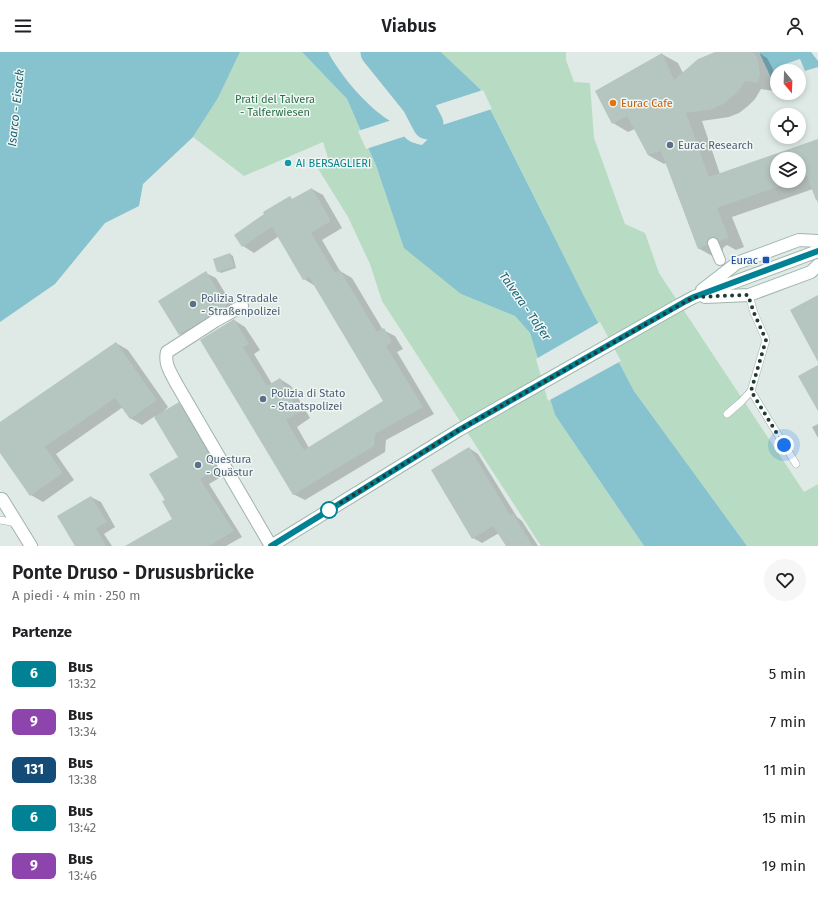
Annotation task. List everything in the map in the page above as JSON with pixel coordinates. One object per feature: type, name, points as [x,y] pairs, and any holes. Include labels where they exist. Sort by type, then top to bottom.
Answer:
[{"type":"main road","points":[[694,297],[737,263],[799,240],[818,241]]},
{"type":"main road","points":[[242,306],[215,321],[168,352],[166,358],[168,366],[176,382],[271,546],[459,430],[679,305],[694,297],[818,251]]},
{"type":"main road","points":[[694,297],[748,295],[811,272],[818,265]]},
{"type":"main road","points":[[2,499],[31,546]]},
{"type":"street","points":[[713,243],[720,260]]},
{"type":"lane","points":[[727,414],[751,391],[766,340],[748,295]]},
{"type":"lane","points":[[751,391],[796,464]]},
{"type":"lane","points":[[0,520],[17,523]]},
{"type":"green space","name":"Prati del Talvera - Talferwiesen","points":[[240,52],[302,52],[347,99],[377,168],[461,294],[515,316],[530,333],[555,415],[644,546],[541,546],[382,301],[370,264],[348,217],[317,167],[329,161],[323,142],[244,176],[193,137],[218,98]]},
{"type":"green space","points":[[441,52],[566,52],[566,60],[574,82],[590,83],[594,138],[625,224],[645,233],[659,273],[804,492],[818,484],[818,546],[747,546],[634,391],[584,296],[480,89]]},
{"type":"water","name":"Isarco - Eisack","points":[[0,52],[240,52],[218,98],[193,137],[143,184],[139,206],[105,223],[55,284],[0,322]]},
{"type":"water","points":[[302,52],[328,52],[343,76],[368,104],[393,123],[404,137],[410,141],[422,145],[430,137],[430,130],[419,108],[410,104],[404,81],[366,52],[441,52],[480,89],[584,296],[634,391],[747,546],[644,546],[555,415],[530,333],[515,316],[461,294],[404,248],[377,168],[347,99]]},
{"type":"water","points":[[759,52],[811,52],[818,61],[818,67],[806,71],[806,64],[802,64],[800,59],[785,64],[770,64],[770,76]]},
{"type":"pier","points":[[483,90],[492,109],[427,130],[418,111]]},
{"type":"pier","points":[[392,120],[406,136],[366,149],[358,131]]},
{"type":"pier","points":[[600,322],[621,361],[548,401],[536,359]]},
{"type":"building","name":"Eurac Research","points":[[715,52],[753,52],[757,57],[760,74],[758,83],[745,81],[739,90],[723,104],[713,109],[686,113],[709,177],[770,156],[770,188],[774,188],[717,208],[729,238],[719,241],[717,238],[711,237],[708,239],[707,245],[698,249],[661,151],[648,155],[627,116],[612,124],[595,91],[662,53],[674,80],[698,59]]},
{"type":"building","name":"Eurac Research","points":[[818,139],[818,200],[816,200],[807,176],[806,152],[781,152]]},
{"type":"building","points":[[312,188],[331,221],[311,233],[335,273],[340,270],[377,332],[384,328],[392,342],[386,346],[423,407],[375,434],[374,446],[293,495],[200,340],[234,319],[249,344],[243,347],[267,386],[280,378],[300,412],[286,420],[304,450],[383,401],[309,277],[303,280],[272,227],[242,247],[234,235],[264,214],[263,212],[290,196],[292,199]]},
{"type":"building","points":[[230,253],[234,267],[217,272],[213,259]]},
{"type":"building","name":"Polizia Stradale - Straßenpolizei","points":[[206,271],[227,306],[179,335],[158,301]]},
{"type":"building","points":[[818,295],[818,362],[790,310]]},
{"type":"building","points":[[116,342],[157,400],[130,419],[115,398],[45,447],[63,473],[30,496],[0,453],[0,422]]},
{"type":"building","points":[[818,365],[818,411],[798,376]]},
{"type":"building","points":[[179,402],[217,469],[200,479],[234,531],[209,546],[125,546],[172,519],[162,501],[165,500],[149,474],[178,457],[154,417]]},
{"type":"building","points":[[469,447],[510,515],[513,514],[533,546],[506,546],[493,526],[472,539],[431,470]]},
{"type":"building","points":[[91,496],[107,522],[96,528],[106,546],[75,546],[57,516]]},
{"type":"waterway","name":"Talvera - Talfer","points":[[376,52],[417,103],[428,124]]},
{"type":"bus line","name":"6","points":[[271,546],[459,430],[686,301],[818,251]]},
{"type":"place","name":"Eurac Cafe","points":[[613,103]]},
{"type":"place","name":"Eurac Research","points":[[670,145]]},
{"type":"place","name":"AI BERSAGLIERI","points":[[288,163]]},
{"type":"place","name":"Eurac","points":[[766,260]]},
{"type":"place","name":"Polizia Stradale - Straßenpolizei","points":[[193,304]]},
{"type":"place","name":"Polizia di Stato - Staatspolizei","points":[[263,399]]},
{"type":"place","name":"Questura - Quästur","points":[[198,465]]},
{"type":"route","points":[[329,510],[326,512],[459,430],[694,297],[748,295],[766,340],[751,391],[784,445]]}]
